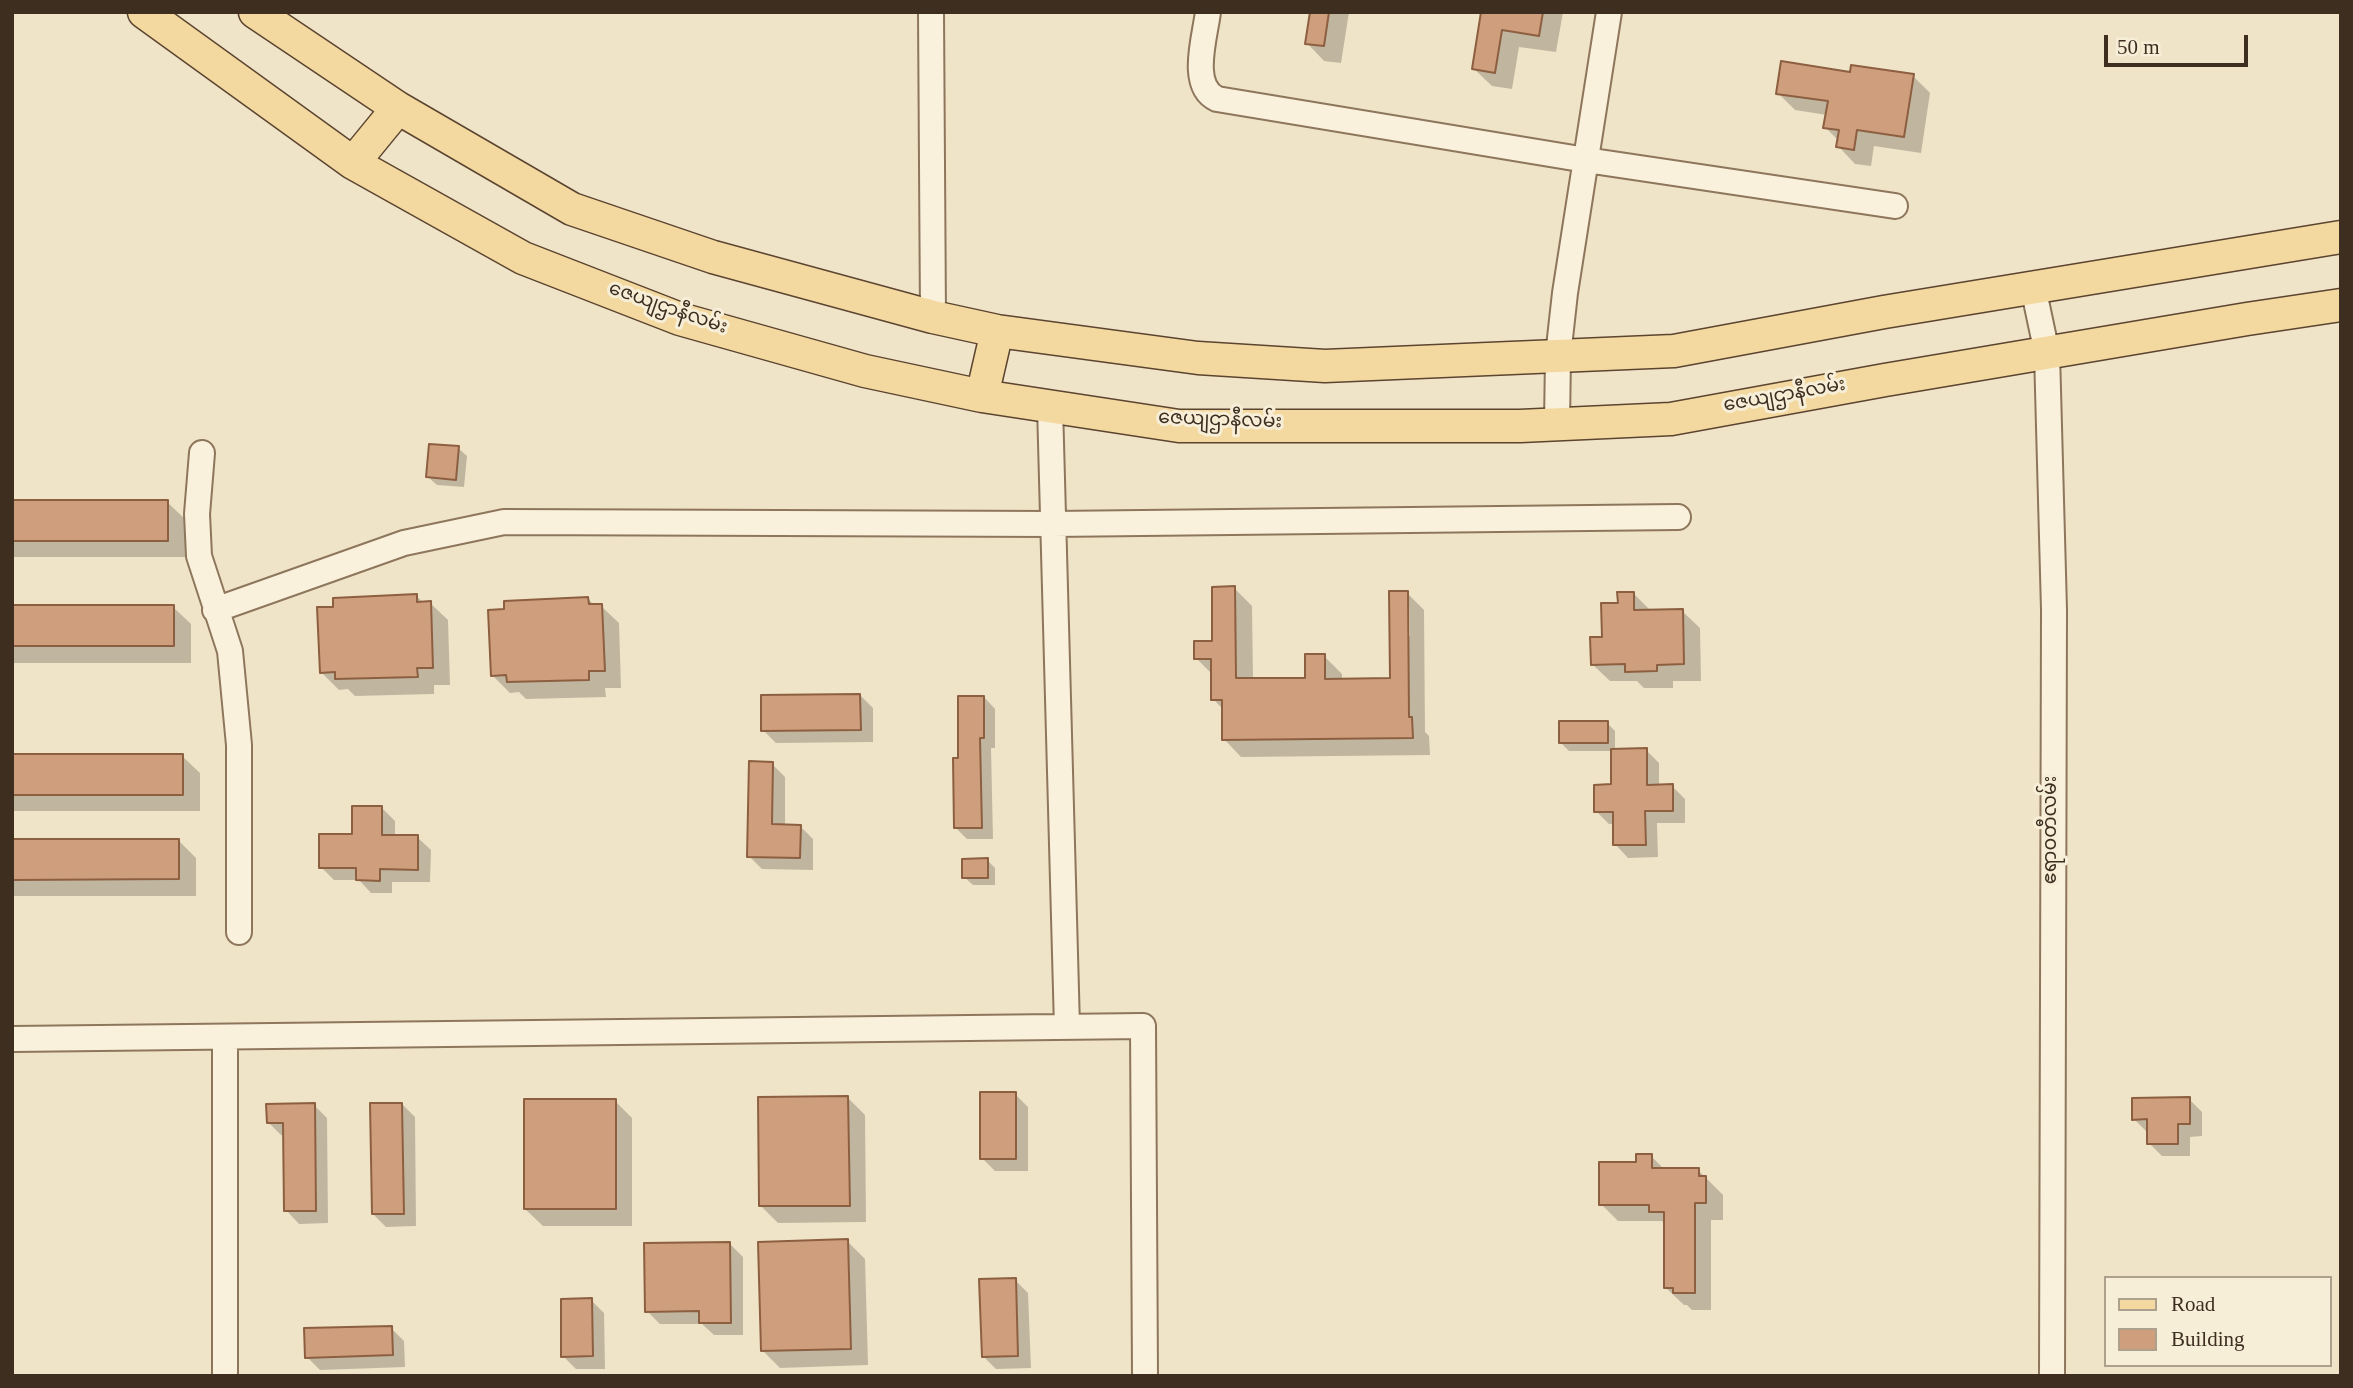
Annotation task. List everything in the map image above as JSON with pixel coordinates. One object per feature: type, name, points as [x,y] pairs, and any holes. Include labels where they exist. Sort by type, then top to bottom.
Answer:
[{"type":"main road","name":"ဇေယျဌာနီလမ်း","points":[[145,12],[353,163],[523,258],[680,319],[865,371],[982,396],[1179,426],[1557,424],[1671,419],[2341,305]]},
{"type":"main road","points":[[255,12],[398,107],[572,209],[713,257],[933,317],[997,331],[1198,358],[1325,366],[1674,351],[2033,286],[2341,237]]},
{"type":"main road","points":[[353,163],[398,107]]},
{"type":"main road","points":[[982,396],[997,331]]},
{"type":"street","points":[[931,12],[933,317]]},
{"type":"street","points":[[1208,12],[1200,73],[1203,88],[1208,95],[1217,99],[1586,160],[1895,206]]},
{"type":"street","points":[[1557,424],[1558,356],[1565,293],[1609,12]]},
{"type":"street","name":"ဧရာဝတီလမ်း","points":[[2033,286],[2047,353],[2054,610],[2052,1376]]},
{"type":"street","points":[[1049,406],[1067,1027]]},
{"type":"street","points":[[202,453],[197,514],[199,556],[230,651],[239,745],[239,932]]},
{"type":"street","points":[[215,610],[404,543],[505,522],[1053,524],[1678,517]]},
{"type":"street","points":[[12,1039],[1143,1026],[1145,1376]]},
{"type":"street","points":[[225,1037],[225,1376]]},
{"type":"building","points":[[1310,12],[1329,12],[1324,46],[1305,44]]},
{"type":"building","points":[[1481,12],[1543,12],[1539,36],[1502,30],[1495,73],[1472,69]]},
{"type":"building","points":[[1781,61],[1850,72],[1851,65],[1914,74],[1904,137],[1857,130],[1854,150],[1836,147],[1839,130],[1823,128],[1828,101],[1776,94]]},
{"type":"building","points":[[429,444],[459,446],[456,480],[426,477]]},
{"type":"building","points":[[12,500],[168,500],[168,541],[12,541]]},
{"type":"building","points":[[1235,586],[1236,678],[1305,678],[1305,654],[1325,654],[1325,679],[1390,678],[1389,591],[1408,591],[1409,717],[1412,717],[1413,738],[1222,740],[1222,700],[1211,700],[1211,659],[1194,659],[1194,641],[1212,641],[1212,587]]},
{"type":"building","points":[[1617,592],[1634,592],[1634,610],[1683,609],[1684,664],[1657,665],[1657,671],[1625,672],[1625,664],[1591,665],[1590,637],[1602,637],[1601,603],[1618,603]]},
{"type":"building","points":[[417,594],[417,602],[431,601],[433,668],[417,668],[418,677],[335,679],[335,672],[320,673],[317,607],[333,607],[333,598]]},
{"type":"building","points":[[588,597],[589,604],[602,604],[605,671],[589,671],[589,680],[507,682],[506,675],[491,676],[488,610],[504,609],[504,601]]},
{"type":"building","points":[[12,605],[174,605],[174,646],[12,646]]},
{"type":"building","points":[[860,694],[861,730],[761,731],[761,695]]},
{"type":"building","points":[[958,696],[984,696],[984,738],[980,738],[982,828],[954,828],[953,758],[958,758]]},
{"type":"building","points":[[1559,721],[1608,721],[1608,743],[1559,743]]},
{"type":"building","points":[[1647,748],[1647,785],[1673,784],[1673,811],[1645,811],[1646,845],[1613,845],[1613,812],[1594,812],[1594,785],[1611,784],[1611,749]]},
{"type":"building","points":[[12,754],[183,754],[183,795],[12,795]]},
{"type":"building","points":[[749,761],[773,762],[772,824],[801,825],[800,858],[747,857]]},
{"type":"building","points":[[352,806],[382,806],[382,835],[418,835],[418,870],[380,869],[380,881],[356,880],[356,868],[319,868],[319,834],[352,834]]},
{"type":"building","points":[[12,839],[179,839],[179,879],[12,880]]},
{"type":"building","points":[[988,858],[988,878],[962,878],[962,859]]},
{"type":"building","points":[[980,1092],[1016,1092],[1016,1159],[980,1159]]},
{"type":"building","points":[[848,1096],[850,1206],[759,1206],[758,1097]]},
{"type":"building","points":[[2190,1097],[2190,1124],[2178,1124],[2178,1144],[2147,1144],[2147,1119],[2132,1120],[2132,1098]]},
{"type":"building","points":[[524,1099],[616,1099],[616,1209],[524,1209]]},
{"type":"building","points":[[315,1103],[316,1211],[284,1211],[283,1123],[267,1123],[266,1104]]},
{"type":"building","points":[[370,1103],[402,1103],[404,1214],[372,1214]]},
{"type":"building","points":[[1636,1154],[1652,1154],[1652,1168],[1699,1168],[1699,1176],[1706,1176],[1706,1203],[1695,1203],[1695,1293],[1673,1293],[1673,1288],[1664,1288],[1664,1212],[1649,1212],[1649,1205],[1599,1205],[1599,1162],[1636,1162]]},
{"type":"building","points":[[848,1239],[851,1349],[761,1351],[758,1242]]},
{"type":"building","points":[[730,1242],[731,1323],[699,1323],[699,1311],[645,1312],[644,1243]]},
{"type":"building","points":[[1016,1278],[1018,1356],[982,1357],[979,1279]]},
{"type":"building","points":[[592,1298],[593,1356],[561,1357],[561,1299]]},
{"type":"building","points":[[392,1326],[393,1355],[305,1358],[304,1328]]}]
